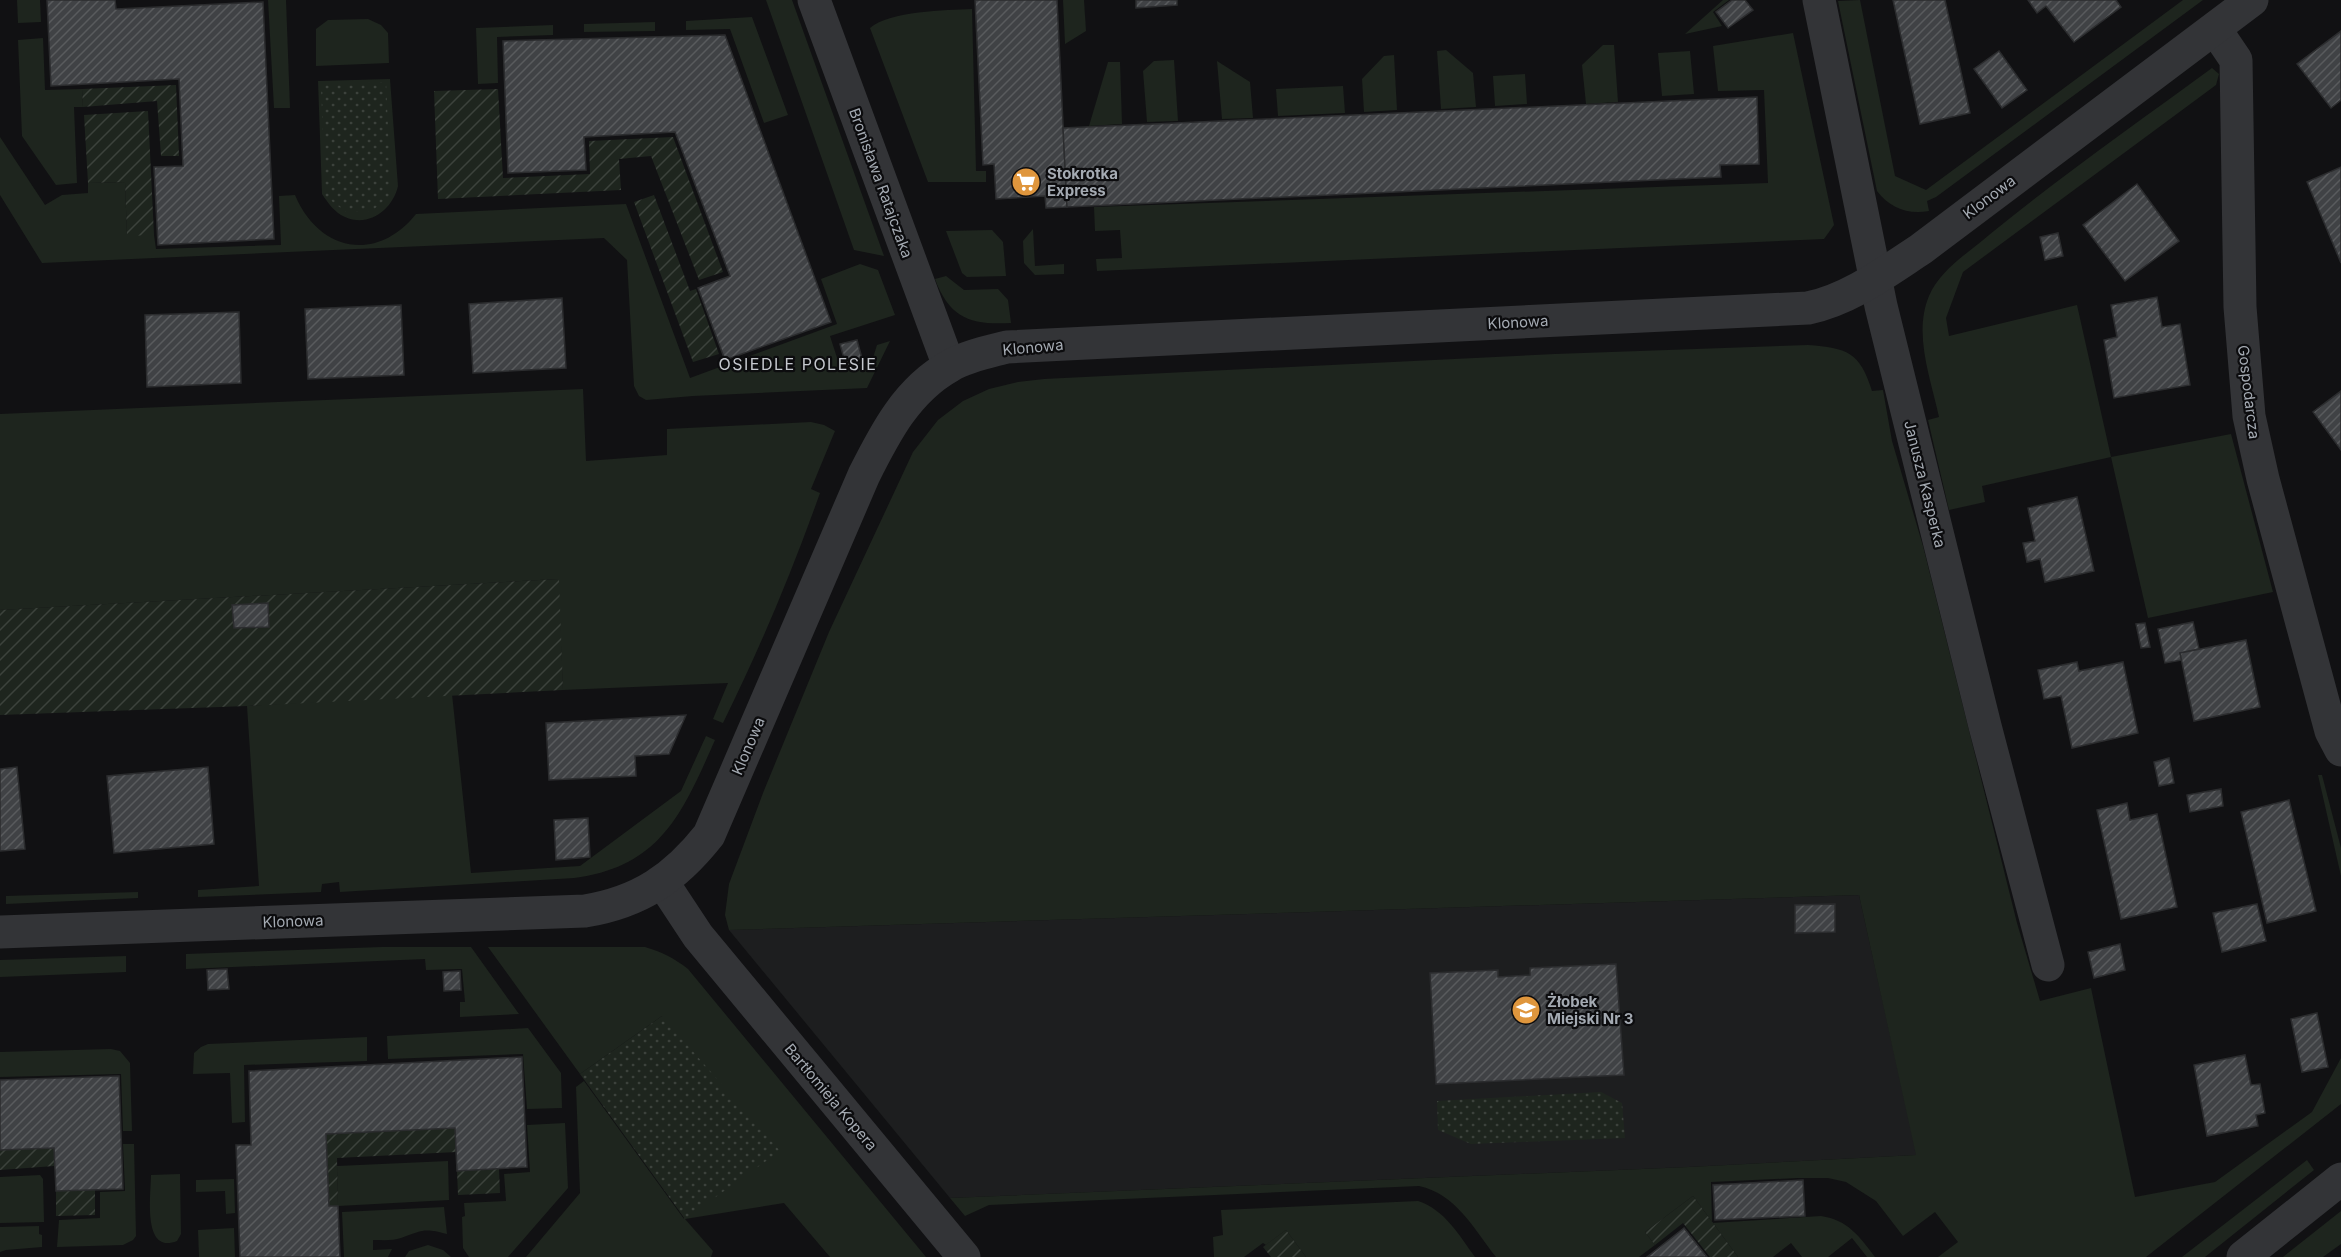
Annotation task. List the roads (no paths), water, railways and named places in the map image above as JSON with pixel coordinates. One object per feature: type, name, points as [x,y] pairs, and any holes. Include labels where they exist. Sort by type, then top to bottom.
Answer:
[{"type":"street","name":"Bronisława Ratajczaka","points":[[814,0],[949,366]]},
{"type":"street","name":"Janusza Kasperka","points":[[1819,0],[1876,279],[1911,431],[2048,964]]},
{"type":"street","name":"Klonowa","points":[[0,932],[585,911],[625,902],[663,883],[709,835],[864,475],[890,423],[913,396],[949,366],[969,357],[1008,347],[1808,308],[1826,304],[1876,279],[1921,249],[2252,0]]},
{"type":"street","name":"Gospodarcza","points":[[2215,28],[2236,60],[2240,307],[2250,423],[2331,731],[2341,750]]},
{"type":"street","name":"Bartłomieja Kopera","points":[[663,883],[698,936],[964,1257]]},
{"type":"street","points":[[2243,1257],[2341,1179]]},
{"type":"place","name":"Stokrotka Express","points":[[1026,182]]},
{"type":"place","name":"Żłobek Miejski Nr 3","points":[[1526,1010]]},
{"type":"district","name":"OSIEDLE POLESIE","points":[[798,364]]}]
